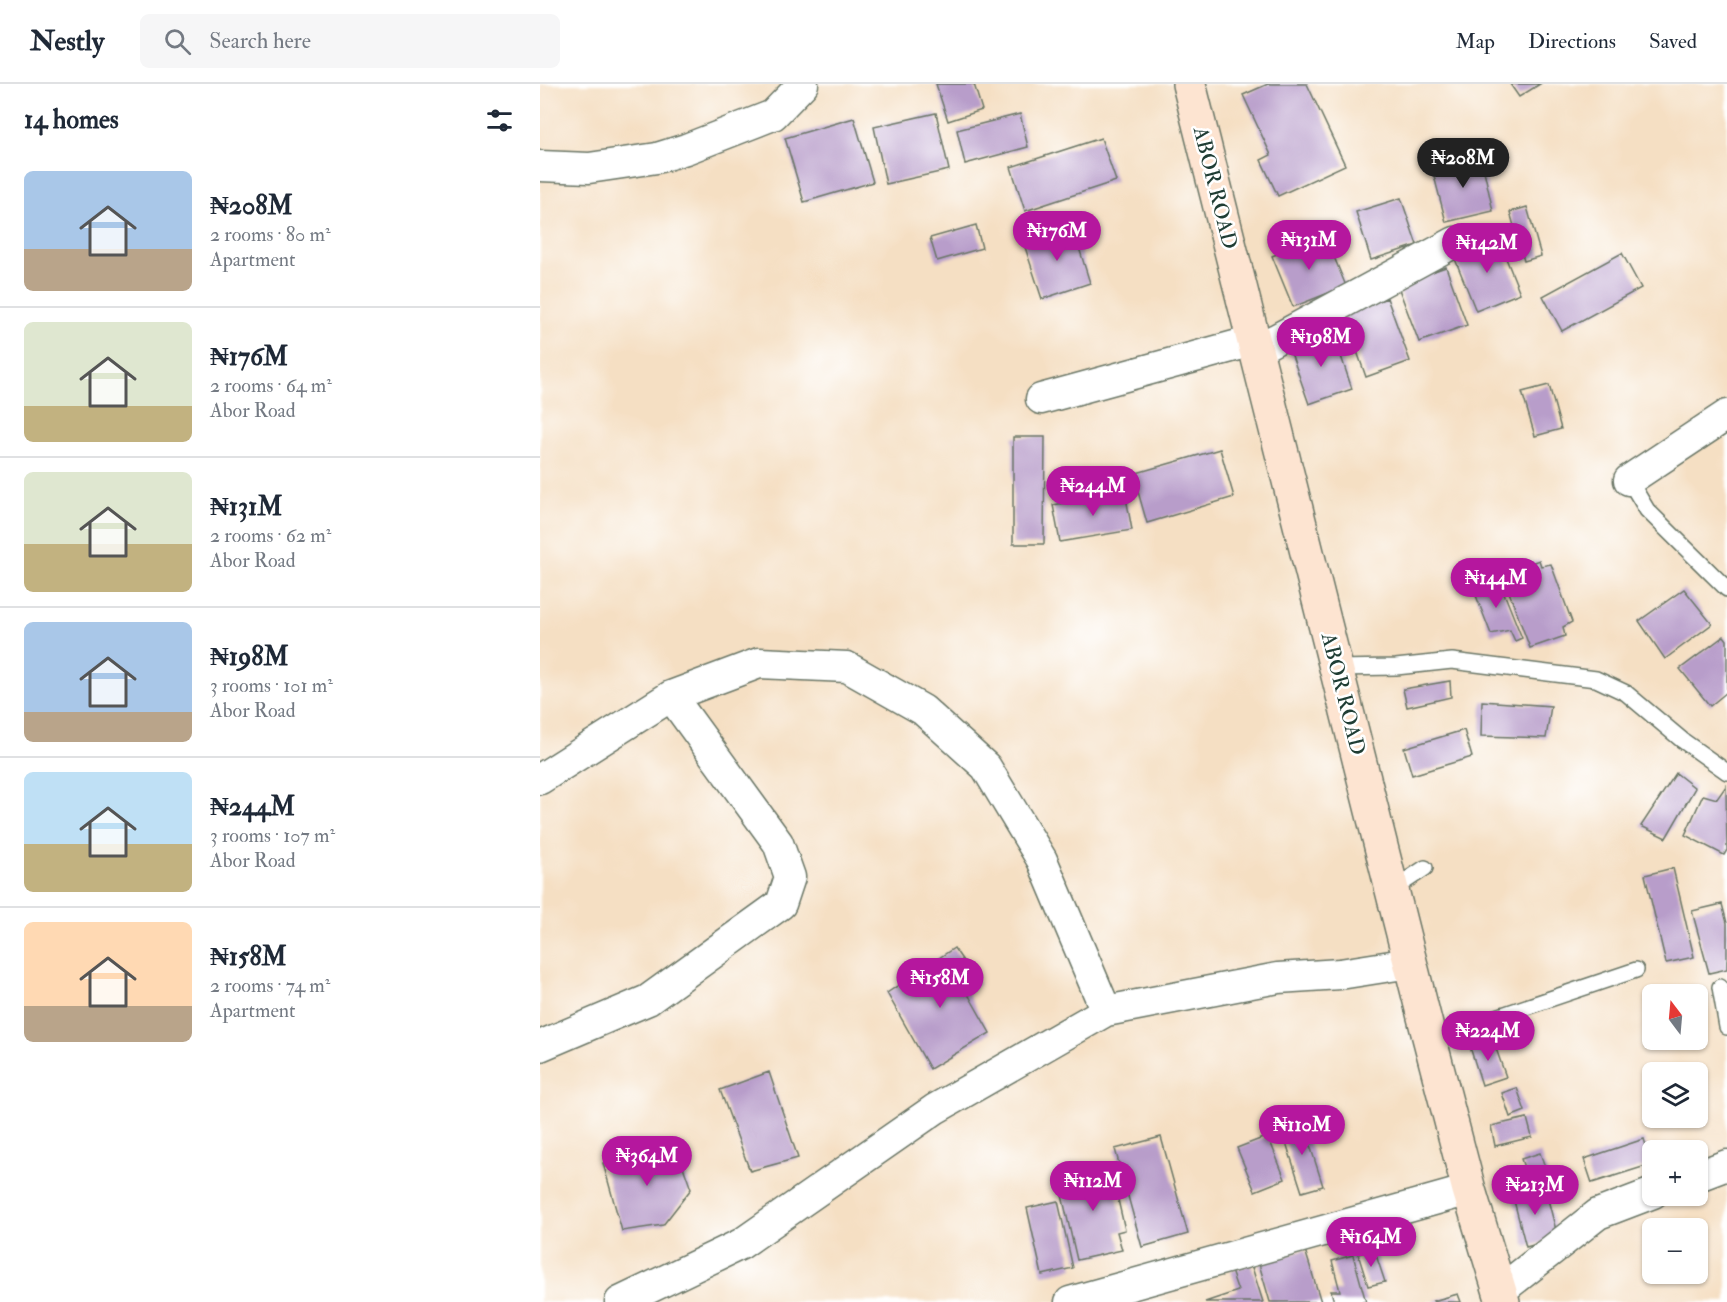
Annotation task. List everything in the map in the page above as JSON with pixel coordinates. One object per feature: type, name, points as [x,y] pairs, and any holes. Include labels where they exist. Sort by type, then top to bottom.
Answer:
[{"type":"street","points":[[540,166],[588,168],[657,158],[686,149],[773,115],[803,84]]},
{"type":"street","name":"ABOR ROAD","points":[[1189,84],[1428,1033],[1469,1190],[1501,1297]]},
{"type":"street","points":[[1041,399],[1255,346],[1455,242]]},
{"type":"street","points":[[1629,480],[1727,415]]},
{"type":"street","points":[[540,779],[671,696],[759,663],[847,667],[923,710],[986,767],[1042,860],[1106,1011]]},
{"type":"street","points":[[540,1047],[648,1000],[781,904],[790,878],[778,843],[671,696]]},
{"type":"street","points":[[620,1302],[741,1244],[934,1109],[1106,1011],[1278,978],[1340,974],[1410,963]]},
{"type":"street","points":[[1708,1172],[1727,1165]]},
{"type":"street","points":[[1070,1302],[1469,1190]]},
{"type":"street","points":[[1501,1297],[1598,1214],[1642,1197]]},
{"type":"lane","points":[[1629,480],[1647,510],[1727,589]]},
{"type":"lane","points":[[1336,668],[1396,667],[1452,661],[1596,679],[1626,693],[1682,741],[1727,772]]},
{"type":"lane","points":[[1392,890],[1425,868]]},
{"type":"lane","points":[[1428,1033],[1452,1032],[1636,970]]},
{"type":"lane","points":[[1720,987],[1727,1028]]},
{"type":"building","points":[[936,84],[974,84],[982,110],[948,121]]},
{"type":"building","points":[[1268,84],[1307,84],[1345,165],[1278,196],[1261,160],[1271,155],[1243,95]]},
{"type":"building","points":[[1510,84],[1540,84],[1519,97]]},
{"type":"building","points":[[936,113],[949,170],[886,184],[874,127]]},
{"type":"building","points":[[1020,114],[1028,147],[965,164],[957,130]]},
{"type":"building","points":[[854,118],[873,182],[804,202],[785,138]]},
{"type":"building","points":[[1101,138],[1116,181],[1025,211],[1011,167]]},
{"type":"building","points":[[1481,157],[1493,211],[1446,222],[1432,168]]},
{"type":"building","points":[[1401,198],[1417,245],[1371,260],[1356,212]]},
{"type":"building","points":[[1527,207],[1541,256],[1524,261],[1510,212]]},
{"type":"building","points":[[976,225],[982,248],[937,261],[930,238]]},
{"type":"building","points":[[1072,225],[1090,283],[1042,299],[1023,241]]},
{"type":"building","points":[[1325,235],[1346,286],[1293,307],[1272,256]]},
{"type":"building","points":[[1497,236],[1520,293],[1476,311],[1453,254]]},
{"type":"building","points":[[1622,253],[1641,288],[1562,331],[1543,296]]},
{"type":"building","points":[[1446,267],[1467,325],[1419,342],[1397,284]]},
{"type":"building","points":[[1387,298],[1410,361],[1366,377],[1344,314]]},
{"type":"building","points":[[1333,332],[1352,389],[1309,404],[1289,347]]},
{"type":"building","points":[[1549,385],[1561,429],[1535,436],[1522,392]]},
{"type":"building","points":[[1013,437],[1045,437],[1044,544],[1013,544]]},
{"type":"building","points":[[1220,449],[1234,497],[1147,523],[1133,474]]},
{"type":"building","points":[[1125,492],[1132,530],[1060,542],[1053,505]]},
{"type":"building","points":[[1539,560],[1541,566],[1551,564],[1572,622],[1563,627],[1565,636],[1530,648],[1500,568],[1519,561],[1521,567]]},
{"type":"building","points":[[1498,578],[1522,638],[1515,641],[1510,630],[1491,634],[1473,588]]},
{"type":"building","points":[[1684,589],[1712,624],[1665,659],[1639,621]]},
{"type":"building","points":[[1724,636],[1727,640],[1727,692],[1710,706],[1680,669]]},
{"type":"building","points":[[1450,681],[1451,697],[1407,707],[1403,689]]},
{"type":"building","points":[[1482,701],[1551,706],[1546,738],[1481,736]]},
{"type":"building","points":[[1464,730],[1472,757],[1412,775],[1404,748]]},
{"type":"building","points":[[1676,773],[1695,788],[1666,838],[1641,826]]},
{"type":"building","points":[[1726,786],[1727,850],[1724,855],[1685,835],[1703,795],[1717,799]]},
{"type":"building","points":[[1673,868],[1694,957],[1666,963],[1645,875]]},
{"type":"building","points":[[1722,904],[1727,923],[1727,969],[1709,973],[1692,911]]},
{"type":"building","points":[[954,948],[979,984],[968,994],[990,1033],[930,1069],[887,993]]},
{"type":"building","points":[[1493,1040],[1506,1077],[1482,1085],[1470,1047]]},
{"type":"building","points":[[769,1072],[798,1158],[750,1171],[720,1090]]},
{"type":"building","points":[[1517,1088],[1525,1111],[1510,1117],[1502,1093]]},
{"type":"building","points":[[1527,1118],[1532,1137],[1495,1146],[1491,1126]]},
{"type":"building","points":[[1302,1120],[1323,1186],[1302,1192],[1281,1127]]},
{"type":"building","points":[[1268,1136],[1285,1179],[1255,1191],[1237,1148]]},
{"type":"building","points":[[1161,1137],[1188,1234],[1142,1247],[1115,1149]]},
{"type":"building","points":[[1644,1139],[1642,1140],[1642,1167],[1592,1183],[1584,1159]]},
{"type":"building","points":[[675,1144],[691,1189],[663,1225],[622,1231],[603,1163]]},
{"type":"building","points":[[1540,1153],[1549,1178],[1530,1185],[1521,1159]]},
{"type":"building","points":[[1110,1165],[1125,1230],[1117,1232],[1122,1250],[1077,1260],[1058,1178]]},
{"type":"building","points":[[1544,1184],[1558,1238],[1526,1247],[1512,1193]]},
{"type":"building","points":[[1058,1201],[1073,1268],[1042,1275],[1027,1208]]},
{"type":"building","points":[[1374,1249],[1385,1282],[1368,1286],[1358,1254]]},
{"type":"building","points":[[1305,1250],[1321,1302],[1270,1302],[1259,1264]]},
{"type":"building","points":[[1353,1255],[1366,1302],[1334,1302],[1331,1291],[1340,1291],[1332,1261]]},
{"type":"building","points":[[1251,1264],[1263,1302],[1205,1302],[1238,1291],[1231,1271]]},
{"type":"building","points":[[1458,1294],[1461,1302],[1433,1301]]}]
